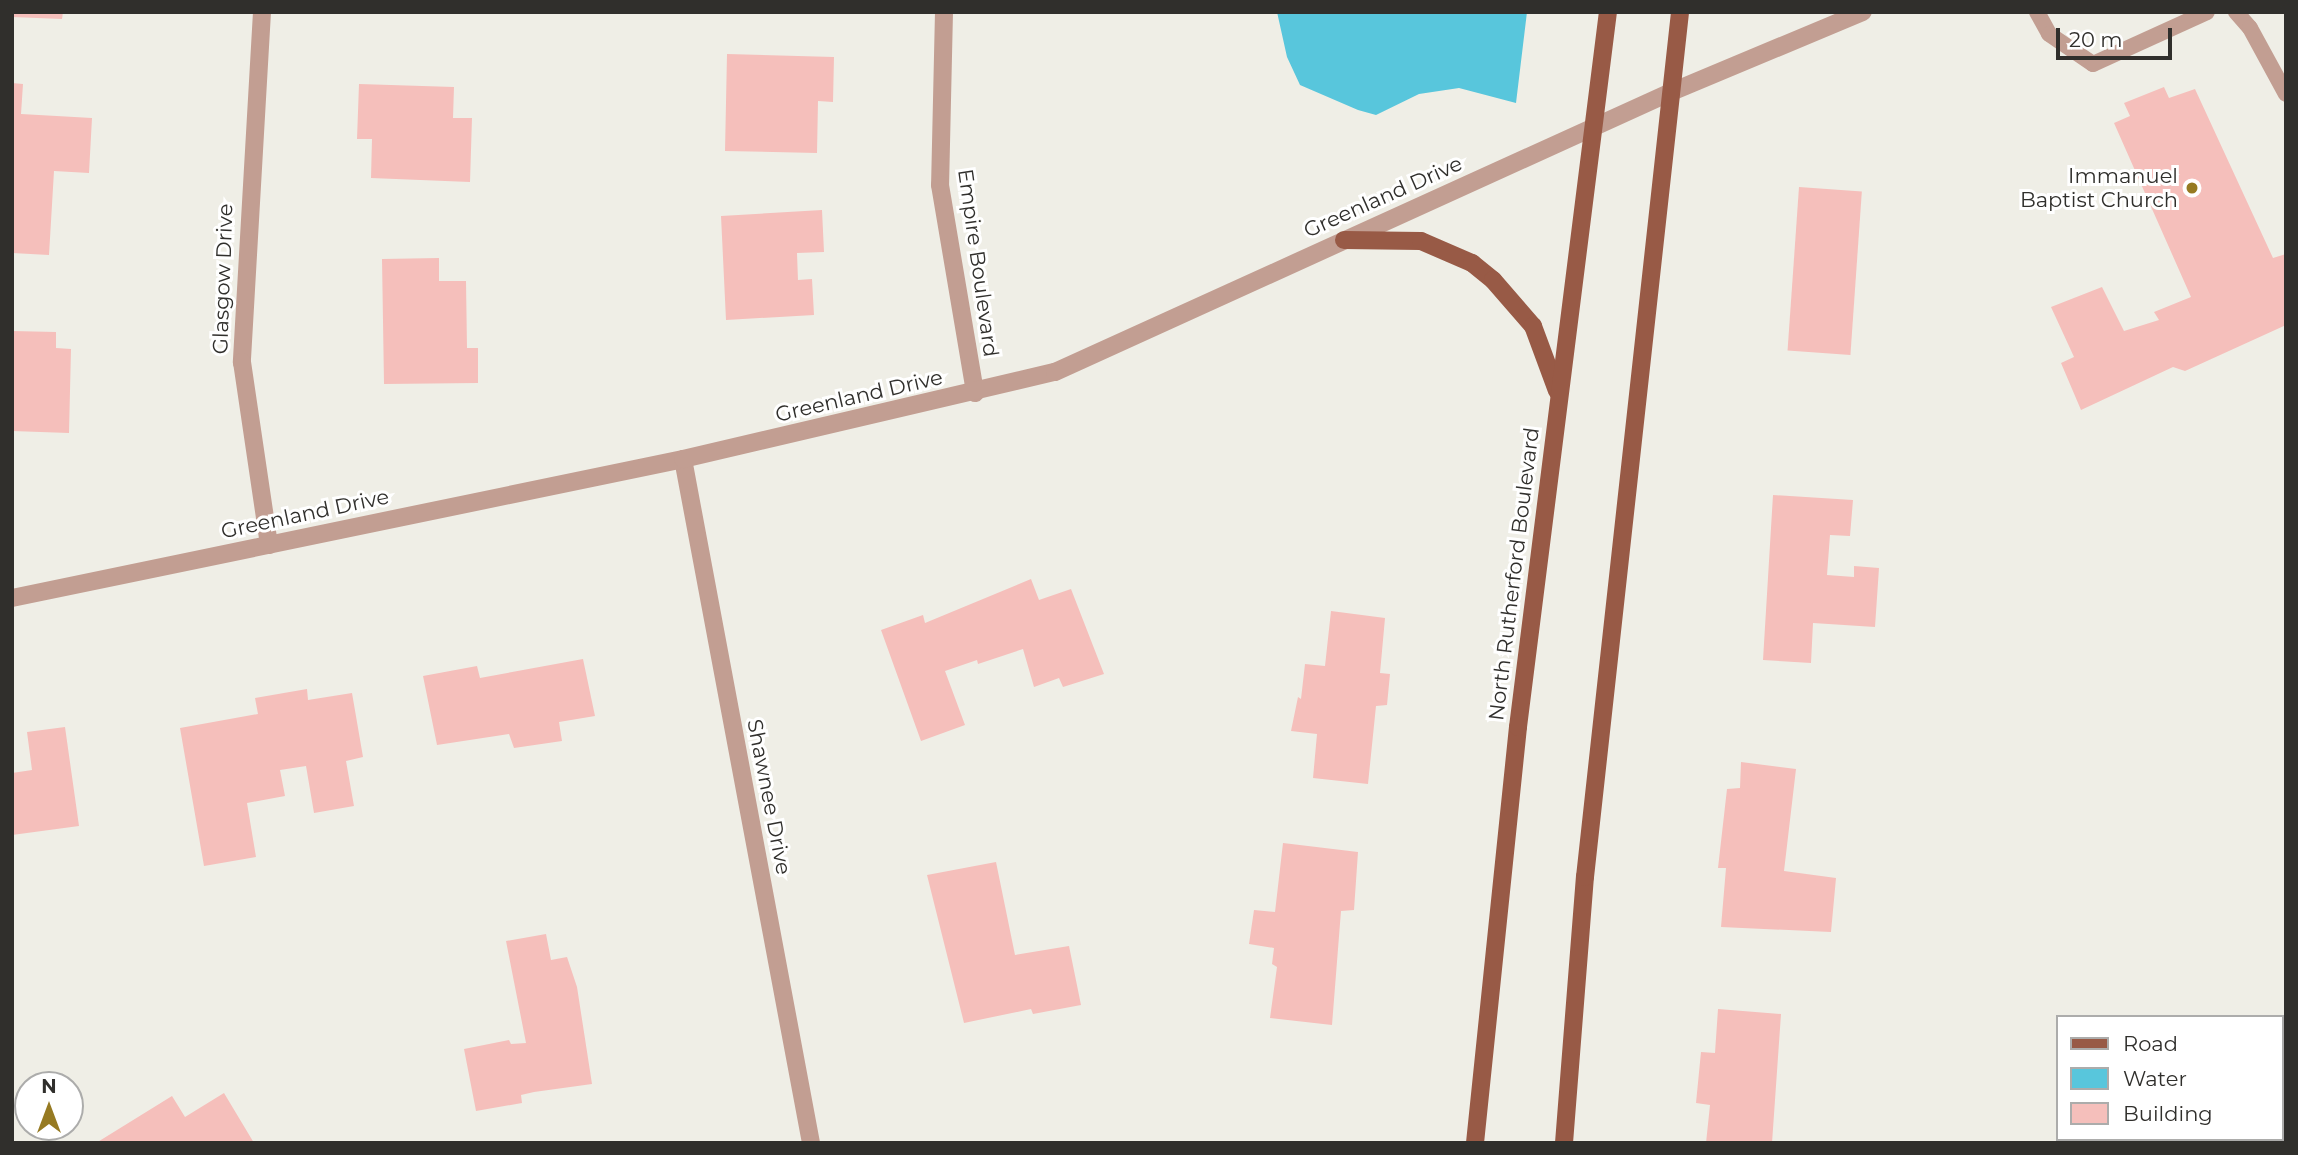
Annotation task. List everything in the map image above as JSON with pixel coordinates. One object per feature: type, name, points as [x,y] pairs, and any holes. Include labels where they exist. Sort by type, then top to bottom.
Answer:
[{"type":"main road","name":"North Rutherford Boulevard","points":[[1475,1143],[1498,898],[1608,12]]},
{"type":"main road","points":[[1564,1143],[1585,877],[1680,12]]},
{"type":"main road","points":[[1344,240],[1421,241],[1472,263],[1493,280],[1533,326],[1559,399]]},
{"type":"street","name":"Glasgow Drive","points":[[262,12],[242,362],[269,545]]},
{"type":"street","name":"Empire Boulevard","points":[[944,12],[940,185],[975,393]]},
{"type":"street","name":"Greenland Drive","points":[[12,598],[683,459],[975,393],[1055,372],[1669,93],[1863,12]]},
{"type":"street","name":"Shawnee Drive","points":[[683,459],[811,1143]]},
{"type":"lane","points":[[2037,12],[2049,34],[2093,64],[2207,12]]},
{"type":"lane","points":[[2236,12],[2250,28],[2286,94]]},
{"type":"water","points":[[1277,12],[1527,12],[1516,103],[1459,88],[1419,94],[1376,115],[1358,110],[1300,85],[1287,57]]},
{"type":"building","points":[[12,12],[63,12],[62,19],[12,17]]},
{"type":"building","points":[[727,54],[834,57],[833,102],[818,101],[817,153],[725,151]]},
{"type":"building","points":[[12,83],[23,84],[21,114],[92,118],[89,173],[54,171],[49,255],[12,253]]},
{"type":"building","points":[[359,84],[454,87],[453,118],[472,118],[470,182],[371,178],[372,139],[357,139]]},
{"type":"building","name":"Immanuel Baptist Church","points":[[2164,87],[2169,98],[2195,89],[2273,258],[2286,254],[2286,325],[2185,371],[2173,367],[2081,410],[2061,363],[2074,357],[2051,307],[2102,287],[2124,331],[2159,320],[2154,312],[2191,297],[2114,123],[2130,116],[2124,103]]},
{"type":"building","points":[[1799,187],[1862,191],[1850,355],[1788,351]]},
{"type":"building","points":[[822,210],[824,252],[797,253],[798,280],[812,279],[814,315],[726,320],[721,216]]},
{"type":"building","points":[[439,258],[439,281],[466,281],[467,348],[478,348],[478,383],[384,384],[382,259]]},
{"type":"building","points":[[12,331],[56,332],[56,348],[71,349],[69,433],[12,431]]},
{"type":"building","points":[[1773,495],[1853,500],[1850,536],[1830,535],[1827,575],[1854,577],[1854,566],[1879,568],[1875,627],[1813,623],[1811,663],[1763,660]]},
{"type":"building","points":[[1031,579],[1039,600],[1071,589],[1104,674],[1063,687],[1059,678],[1034,687],[1023,649],[978,664],[977,660],[945,671],[965,725],[921,741],[881,630],[923,615],[925,623]]},
{"type":"building","points":[[1331,611],[1385,618],[1380,673],[1390,674],[1387,705],[1376,706],[1368,784],[1313,778],[1317,734],[1291,731],[1298,697],[1301,699],[1305,664],[1325,666]]},
{"type":"building","points":[[583,659],[595,716],[559,722],[562,741],[514,748],[509,734],[437,745],[423,676],[477,666],[480,678]]},
{"type":"building","points":[[307,689],[308,700],[352,693],[363,757],[346,761],[354,806],[314,813],[306,766],[280,770],[285,796],[247,803],[256,857],[204,866],[180,728],[258,714],[255,698]]},
{"type":"building","points":[[65,727],[79,826],[12,835],[12,773],[32,770],[27,732]]},
{"type":"building","points":[[1741,762],[1796,769],[1784,871],[1836,878],[1831,932],[1721,927],[1726,868],[1718,868],[1727,789],[1740,788]]},
{"type":"building","points":[[1283,843],[1358,852],[1354,910],[1341,911],[1332,1025],[1270,1018],[1277,967],[1272,964],[1274,948],[1249,944],[1254,910],[1275,912]]},
{"type":"building","points":[[996,862],[1015,955],[1069,946],[1081,1005],[1033,1014],[1031,1009],[964,1023],[927,875]]},
{"type":"building","points":[[546,934],[551,960],[567,957],[577,987],[592,1084],[521,1095],[522,1103],[476,1111],[464,1049],[509,1040],[511,1044],[526,1043],[506,941]]},
{"type":"building","points":[[1718,1009],[1781,1014],[1772,1143],[1706,1143],[1710,1105],[1696,1103],[1701,1052],[1715,1053]]},
{"type":"building","points":[[224,1093],[254,1143],[96,1143],[172,1096],[185,1117]]},
{"type":"place","name":"Immanuel Baptist Church","points":[[2192,188]]}]
